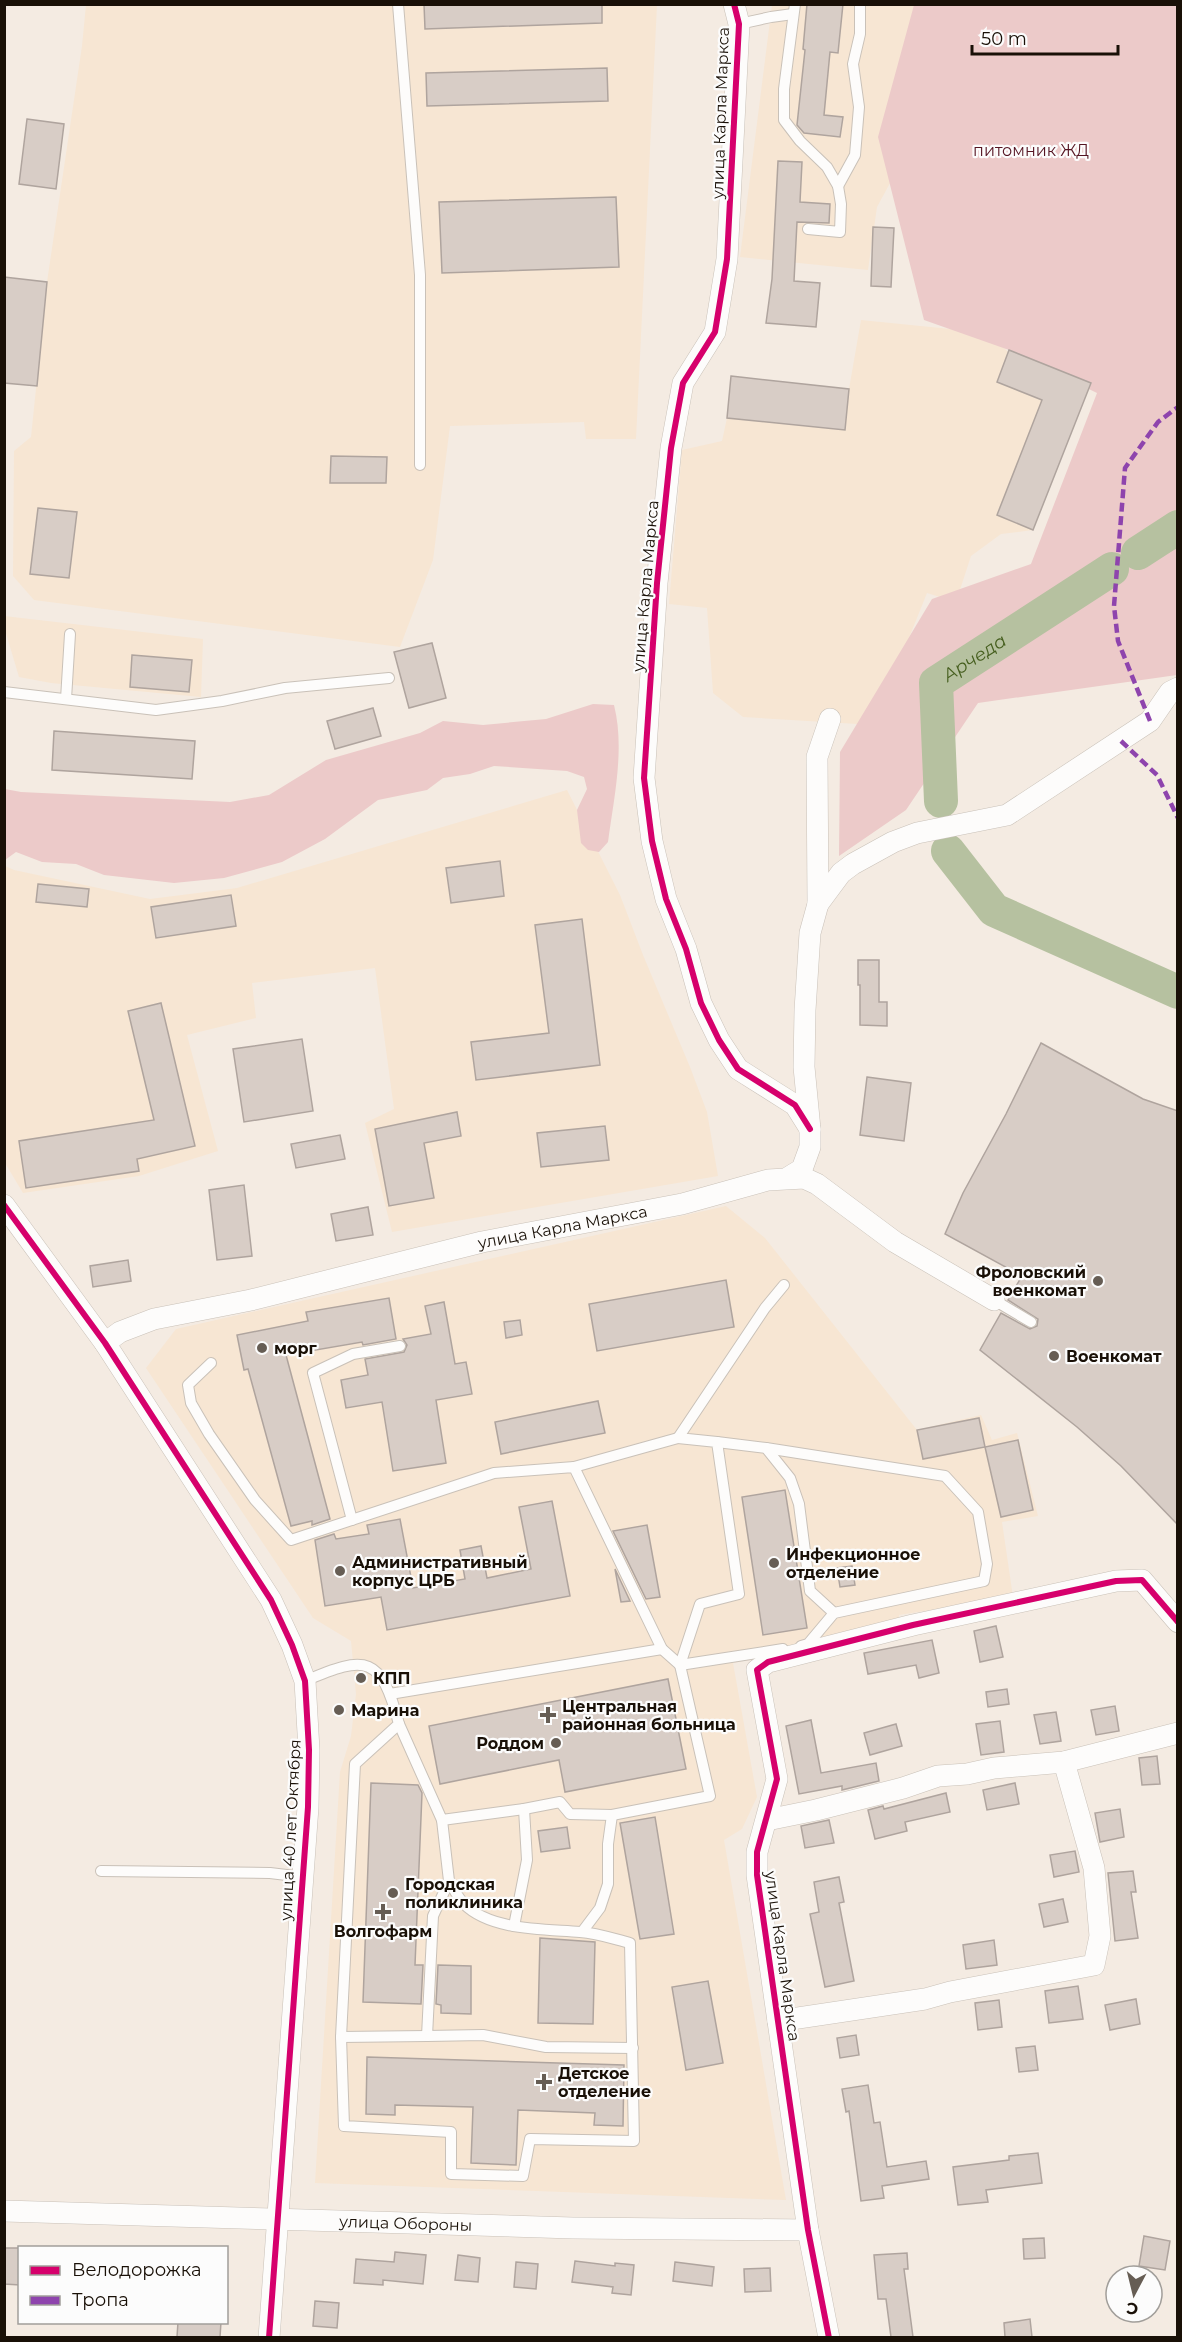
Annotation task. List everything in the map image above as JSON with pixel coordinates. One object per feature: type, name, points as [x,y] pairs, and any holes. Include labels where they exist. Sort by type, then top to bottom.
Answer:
[{"type":"street","name":"улица Карла Маркса","points":[[737,14],[728,259],[715,332],[683,383],[671,448],[657,583],[644,778],[652,841],[663,887],[686,950],[701,1003],[719,1040],[738,1069],[795,1106],[810,1129]]},
{"type":"street","points":[[818,904],[841,873],[893,842],[917,833],[1007,815],[1150,721],[1170,692],[1178,688]]},
{"type":"street","points":[[789,1177],[802,1169],[810,1147],[804,1067],[805,1010],[810,933],[818,904],[817,757],[830,719]]},
{"type":"street","name":"улица Карла Маркса","points":[[105,1343],[120,1332],[154,1320],[251,1300],[482,1242],[682,1204],[768,1180],[789,1177],[804,1178],[817,1184],[895,1242],[993,1300]]},
{"type":"street","name":"улица 40 лет Октября","points":[[4,1205],[105,1343],[271,1600],[306,1681],[309,1750],[308,1807],[269,2337]]},
{"type":"street","name":"улица Карла Маркса","points":[[829,2337],[808,2230],[757,1875],[757,1852],[777,1779],[757,1670],[768,1662],[913,1625],[1116,1581],[1142,1580],[1178,1622]]},
{"type":"street","points":[[767,1820],[903,1788],[938,1776],[1064,1762],[1178,1733]]},
{"type":"street","name":"улица Карла Маркса","points":[[778,2021],[925,1999],[950,1992],[1094,1965],[1100,1936],[1094,1868],[1064,1762]]},
{"type":"street","name":"улица Обороны","points":[[4,2211],[573,2228],[808,2230]]},
{"type":"lane","points":[[398,4],[420,275],[418,376],[420,465]]},
{"type":"lane","points":[[838,186],[855,155],[859,107],[853,64],[860,34],[860,4]]},
{"type":"lane","points":[[737,14],[794,9],[784,88],[784,120],[800,141],[827,167],[838,186],[841,204],[840,232],[808,229]]},
{"type":"lane","points":[[66,699],[70,634]]},
{"type":"lane","points":[[4,692],[156,710],[222,701],[285,688],[390,678]]},
{"type":"lane","points":[[678,1438],[765,1308],[784,1285]]},
{"type":"lane","points":[[993,1300],[1031,1322]]},
{"type":"lane","points":[[351,1520],[313,1373],[353,1354],[400,1346]]},
{"type":"lane","points":[[211,1363],[188,1385],[191,1403],[209,1434],[255,1500],[291,1540],[494,1473],[574,1467],[678,1438],[766,1448],[945,1476],[978,1512],[987,1564],[984,1581],[834,1613],[808,1644],[680,1665]]},
{"type":"lane","points":[[442,1820],[560,1802],[570,1814],[612,1815],[710,1796],[680,1665],[700,1604],[739,1594],[717,1442]]},
{"type":"lane","points":[[766,1448],[790,1478],[799,1504],[810,1591],[834,1613]]},
{"type":"lane","points":[[574,1467],[663,1649],[680,1665]]},
{"type":"lane","points":[[390,1694],[663,1649]]},
{"type":"lane","points":[[306,1681],[343,1668],[366,1664],[379,1672],[390,1694],[399,1724],[442,1820],[449,1881],[466,1906],[489,1918],[514,1926],[549,1931],[582,1932],[630,1942],[634,2141],[530,2139],[523,2176],[451,2174],[451,2132],[344,2126],[341,2037],[355,1764],[399,1724]]},
{"type":"lane","points":[[514,1926],[527,1860],[524,1809]]},
{"type":"lane","points":[[582,1932],[600,1908],[608,1884],[608,1844],[612,1815]]},
{"type":"lane","points":[[101,1871],[270,1873],[303,1876]]},
{"type":"lane","points":[[427,2036],[433,1916],[449,1881]]},
{"type":"lane","points":[[341,2037],[483,2035],[546,2047],[633,2048]]},
{"type":"shaded area","points":[[86,5],[657,5],[636,439],[586,439],[584,422],[450,426],[433,560],[400,647],[34,600],[13,576],[14,451],[31,437],[47,282]]},
{"type":"shaded area","points":[[772,5],[923,5],[907,152],[877,207],[868,270],[740,257]]},
{"type":"shaded area","points":[[861,320],[990,333],[1008,352],[1091,383],[1033,530],[1001,534],[971,556],[956,602],[927,593],[874,725],[743,717],[713,693],[707,608],[669,604],[682,450],[722,441],[731,376],[849,389]]},
{"type":"shaded area","points":[[1177,512],[1177,548],[1143,567],[1141,538]]},
{"type":"shaded area","points":[[4,616],[203,639],[201,697],[51,683],[19,677],[5,630]]},
{"type":"shaded area","points":[[567,790],[620,895],[690,1067],[707,1112],[718,1176],[392,1232],[365,1123],[394,1109],[375,968],[252,983],[256,1018],[187,1035],[218,1151],[139,1176],[23,1193],[5,1163],[5,866],[14,870],[150,899],[237,888]]},
{"type":"shaded area","name":"Центральная районная больница","points":[[726,1206],[765,1238],[917,1430],[981,1415],[992,1440],[1017,1433],[1038,1516],[1002,1522],[1013,1597],[899,1615],[902,1630],[733,1663],[757,1797],[742,1829],[724,1840],[786,2200],[315,2183],[340,1772],[351,1736],[356,1694],[351,1641],[313,1618],[146,1368],[176,1329]]},
{"type":"green space","name":"питомник ЖД","points":[[914,5],[1177,5],[1177,675],[978,703],[906,810],[839,856],[840,752],[932,599],[1031,564],[1097,393],[1009,350],[924,320],[878,137]]},
{"type":"green space","points":[[593,704],[614,705],[619,739],[619,756],[608,842],[599,852],[588,850],[581,843],[577,810],[587,789],[584,777],[567,771],[494,766],[470,774],[443,778],[427,790],[378,800],[325,839],[282,862],[224,878],[174,883],[104,875],[76,864],[42,862],[16,852],[5,860],[5,789],[21,792],[230,802],[269,795],[326,760],[420,733],[443,721],[483,725],[546,719]]},
{"type":"building","points":[[424,4],[602,4],[602,23],[425,29]]},
{"type":"building","points":[[807,4],[843,4],[838,53],[830,52],[824,115],[843,117],[840,137],[804,133],[797,125]]},
{"type":"building","points":[[607,68],[608,101],[427,106],[426,73]]},
{"type":"building","points":[[27,119],[64,124],[56,189],[19,184]]},
{"type":"building","points":[[778,161],[802,162],[800,202],[830,204],[829,223],[797,222],[794,281],[820,283],[816,327],[766,323],[772,279]]},
{"type":"building","points":[[616,197],[619,267],[442,273],[439,202]]},
{"type":"building","points":[[873,227],[894,228],[891,287],[871,286]]},
{"type":"building","points":[[4,277],[47,282],[37,386],[4,383]]},
{"type":"building","points":[[1009,350],[1091,383],[1033,530],[997,515],[1042,400],[997,382]]},
{"type":"building","points":[[731,376],[849,389],[845,430],[727,418]]},
{"type":"building","points":[[331,456],[387,457],[386,483],[330,483]]},
{"type":"building","points":[[38,508],[77,512],[69,578],[30,574]]},
{"type":"building","points":[[432,643],[446,698],[409,708],[394,652]]},
{"type":"building","points":[[132,655],[192,660],[189,692],[130,687]]},
{"type":"building","points":[[373,708],[381,736],[335,749],[327,721]]},
{"type":"building","points":[[54,731],[195,741],[192,779],[52,770]]},
{"type":"building","points":[[500,861],[504,896],[451,903],[446,868]]},
{"type":"building","points":[[38,884],[89,889],[87,907],[36,902]]},
{"type":"building","points":[[231,895],[236,926],[156,938],[151,907]]},
{"type":"building","points":[[582,919],[600,1065],[476,1080],[471,1042],[549,1033],[535,925]]},
{"type":"building","points":[[858,960],[879,960],[879,1002],[887,1002],[887,1026],[860,1025]]},
{"type":"building","points":[[161,1003],[195,1146],[137,1159],[139,1171],[26,1188],[19,1141],[154,1120],[128,1011]]},
{"type":"building","points":[[302,1039],[313,1111],[244,1122],[233,1049]]},
{"type":"building","name":"Фроловский военкомат","points":[[1041,1043],[1143,1099],[1178,1111],[1178,1525],[1121,1466],[1077,1427],[980,1350],[1001,1313],[1030,1329],[1037,1326],[1038,1319],[1008,1300],[1022,1276],[945,1234],[963,1193]]},
{"type":"building","points":[[867,1077],[911,1083],[904,1141],[860,1135]]},
{"type":"building","points":[[457,1112],[461,1136],[424,1143],[434,1198],[389,1206],[375,1129]]},
{"type":"building","points":[[605,1126],[609,1160],[541,1167],[537,1133]]},
{"type":"building","points":[[340,1135],[345,1159],[296,1168],[291,1144]]},
{"type":"building","points":[[244,1185],[252,1256],[217,1260],[209,1190]]},
{"type":"building","points":[[368,1207],[373,1235],[336,1241],[331,1214]]},
{"type":"building","points":[[128,1260],[131,1281],[93,1287],[90,1266]]},
{"type":"building","points":[[726,1280],[734,1327],[597,1351],[589,1304]]},
{"type":"building","points":[[389,1298],[396,1339],[363,1345],[362,1342],[286,1355],[330,1519],[312,1525],[312,1521],[291,1526],[248,1369],[244,1370],[237,1335],[308,1321],[306,1312]]},
{"type":"building","points":[[444,1302],[455,1364],[466,1362],[472,1394],[436,1400],[446,1463],[393,1471],[382,1402],[346,1408],[341,1380],[368,1375],[365,1359],[404,1352],[407,1345],[403,1339],[431,1334],[425,1306]]},
{"type":"building","points":[[520,1320],[522,1335],[506,1338],[504,1322]]},
{"type":"building","points":[[598,1401],[605,1433],[501,1454],[495,1422]]},
{"type":"building","points":[[979,1418],[985,1447],[923,1459],[917,1430]]},
{"type":"building","points":[[1018,1440],[1033,1510],[1001,1517],[985,1447]]},
{"type":"building","name":"Инфекционное отделение","points":[[785,1490],[807,1628],[763,1635],[742,1497]]},
{"type":"building","points":[[552,1501],[570,1596],[387,1630],[381,1597],[325,1606],[315,1540],[334,1534],[336,1539],[369,1534],[367,1525],[400,1519],[413,1588],[465,1579],[460,1550],[481,1546],[487,1578],[531,1569],[519,1507]]},
{"type":"building","points":[[647,1525],[660,1597],[646,1599],[613,1531]]},
{"type":"building","points":[[852,1566],[855,1585],[840,1587],[837,1568]]},
{"type":"building","points":[[615,1569],[630,1601],[621,1602]]},
{"type":"building","points":[[996,1626],[1003,1657],[980,1662],[974,1631]]},
{"type":"building","points":[[932,1640],[939,1673],[919,1678],[916,1665],[868,1674],[864,1653]]},
{"type":"building","name":"Роддом","points":[[668,1679],[686,1769],[565,1792],[559,1760],[440,1784],[429,1726]]},
{"type":"building","points":[[1007,1689],[1009,1704],[988,1707],[986,1692]]},
{"type":"building","points":[[1115,1706],[1119,1731],[1096,1735],[1091,1710]]},
{"type":"building","points":[[1056,1712],[1061,1741],[1040,1744],[1034,1715]]},
{"type":"building","points":[[811,1720],[821,1773],[876,1763],[879,1781],[842,1790],[842,1786],[799,1794],[786,1726]]},
{"type":"building","points":[[1000,1721],[1004,1752],[981,1755],[976,1724]]},
{"type":"building","points":[[896,1724],[902,1746],[870,1755],[864,1733]]},
{"type":"building","points":[[1157,1756],[1160,1784],[1142,1785],[1139,1758]]},
{"type":"building","name":"Городская поликлиника","points":[[371,1783],[418,1785],[422,1793],[415,1965],[423,1965],[421,2004],[363,2002]]},
{"type":"building","points":[[1015,1783],[1019,1804],[987,1810],[983,1790]]},
{"type":"building","points":[[946,1793],[950,1812],[905,1822],[907,1831],[875,1839],[868,1810],[883,1806],[884,1809]]},
{"type":"building","points":[[1120,1809],[1124,1837],[1100,1842],[1095,1813]]},
{"type":"building","points":[[655,1817],[674,1934],[640,1939],[620,1823]]},
{"type":"building","points":[[829,1820],[834,1843],[805,1848],[801,1826]]},
{"type":"building","points":[[567,1827],[570,1848],[541,1852],[538,1831]]},
{"type":"building","points":[[1075,1851],[1079,1872],[1054,1877],[1050,1855]]},
{"type":"building","points":[[1133,1871],[1136,1892],[1131,1892],[1138,1938],[1115,1941],[1108,1873]]},
{"type":"building","points":[[839,1877],[844,1902],[839,1903],[854,1981],[825,1987],[810,1914],[819,1912],[814,1882]]},
{"type":"building","points":[[1063,1899],[1068,1922],[1044,1927],[1039,1904]]},
{"type":"building","points":[[540,1938],[595,1942],[593,2024],[538,2023]]},
{"type":"building","points":[[994,1940],[997,1965],[966,1969],[963,1945]]},
{"type":"building","points":[[438,1965],[471,1966],[471,2014],[441,2013],[441,2005],[436,2004]]},
{"type":"building","points":[[708,1981],[723,2063],[686,2070],[672,1987]]},
{"type":"building","points":[[1078,1986],[1083,2019],[1049,2023],[1045,1991]]},
{"type":"building","points":[[1136,1999],[1140,2024],[1110,2030],[1105,2005]]},
{"type":"building","points":[[999,2000],[1002,2027],[978,2030],[975,2003]]},
{"type":"building","points":[[856,2035],[859,2055],[840,2058],[837,2038]]},
{"type":"building","points":[[1035,2046],[1038,2070],[1019,2072],[1016,2048]]},
{"type":"building","points":[[367,2057],[624,2065],[623,2126],[594,2125],[595,2113],[518,2110],[516,2165],[471,2163],[473,2107],[395,2105],[395,2115],[366,2114]]},
{"type":"building","points":[[868,2085],[874,2123],[880,2122],[887,2167],[926,2161],[929,2179],[882,2186],[884,2198],[861,2201],[849,2111],[846,2112],[842,2089]]},
{"type":"building","points":[[1038,2153],[1042,2183],[986,2190],[988,2202],[958,2205],[953,2167],[1009,2160],[1009,2156]]},
{"type":"building","points":[[1144,2236],[1170,2241],[1165,2270],[1164,2264],[1139,2264]]},
{"type":"building","points":[[1044,2238],[1045,2258],[1024,2259],[1023,2239]]},
{"type":"building","points":[[4,2248],[18,2248],[18,2285],[4,2284]]},
{"type":"building","points":[[395,2252],[426,2255],[423,2284],[383,2280],[383,2285],[354,2283],[356,2259],[394,2262]]},
{"type":"building","points":[[907,2253],[908,2269],[904,2269],[913,2337],[891,2337],[886,2299],[878,2299],[874,2255]]},
{"type":"building","points":[[458,2255],[480,2258],[478,2282],[455,2280]]},
{"type":"building","points":[[575,2261],[615,2266],[615,2263],[634,2265],[631,2295],[612,2293],[613,2287],[572,2282]]},
{"type":"building","points":[[516,2262],[538,2264],[536,2289],[514,2287]]},
{"type":"building","points":[[675,2262],[714,2267],[712,2286],[673,2281]]},
{"type":"building","points":[[770,2268],[771,2291],[745,2292],[744,2269]]},
{"type":"building","points":[[315,2301],[339,2303],[337,2328],[313,2326]]},
{"type":"building","points":[[1030,2319],[1032,2337],[1005,2337],[1004,2323]]},
{"type":"building","points":[[178,2324],[221,2324],[220,2337],[177,2337]]},
{"type":"waterway","name":"Арчеда","points":[[1138,553],[1178,527]]},
{"type":"waterway","name":"Арчеда","points":[[941,801],[936,683],[1112,569]]},
{"type":"waterway","name":"Арчеда","points":[[948,851],[994,910],[1178,992]]},
{"type":"marked path","points":[[1150,721],[1118,641],[1114,606],[1125,468],[1158,422],[1178,407]]},
{"type":"marked path","points":[[1121,741],[1157,775],[1178,818]]},
{"type":"cycle path","points":[[734,4],[739,24],[727,259],[715,332],[683,383],[671,448],[657,583],[644,778],[652,841],[666,899],[686,949],[701,1003],[719,1040],[738,1069],[795,1105],[810,1129]]},
{"type":"cycle path","points":[[4,1205],[105,1343],[271,1600],[292,1645],[305,1681],[309,1750],[308,1807],[269,2338]]},
{"type":"cycle path","points":[[829,2338],[808,2230],[757,1875],[757,1852],[777,1779],[757,1670],[768,1662],[913,1625],[1116,1581],[1142,1580],[1178,1622]]},
{"type":"place","name":"Фроловский военкомат","points":[[1098,1281]]},
{"type":"place","name":"морг","points":[[262,1348]]},
{"type":"place","name":"Военкомат","points":[[1054,1356]]},
{"type":"place","name":"Инфекционное отделение","points":[[774,1563]]},
{"type":"place","name":"Административный корпус ЦРБ","points":[[340,1571]]},
{"type":"place","name":"КПП","points":[[361,1678]]},
{"type":"place","name":"Марина","points":[[339,1710]]},
{"type":"place","name":"Центральная районная больница","points":[[548,1715]]},
{"type":"place","name":"Роддом","points":[[556,1743]]},
{"type":"place","name":"Городская поликлиника","points":[[393,1893]]},
{"type":"place","name":"Волгофарм","points":[[383,1912]]},
{"type":"place","name":"Детское отделение","points":[[544,2082]]}]
